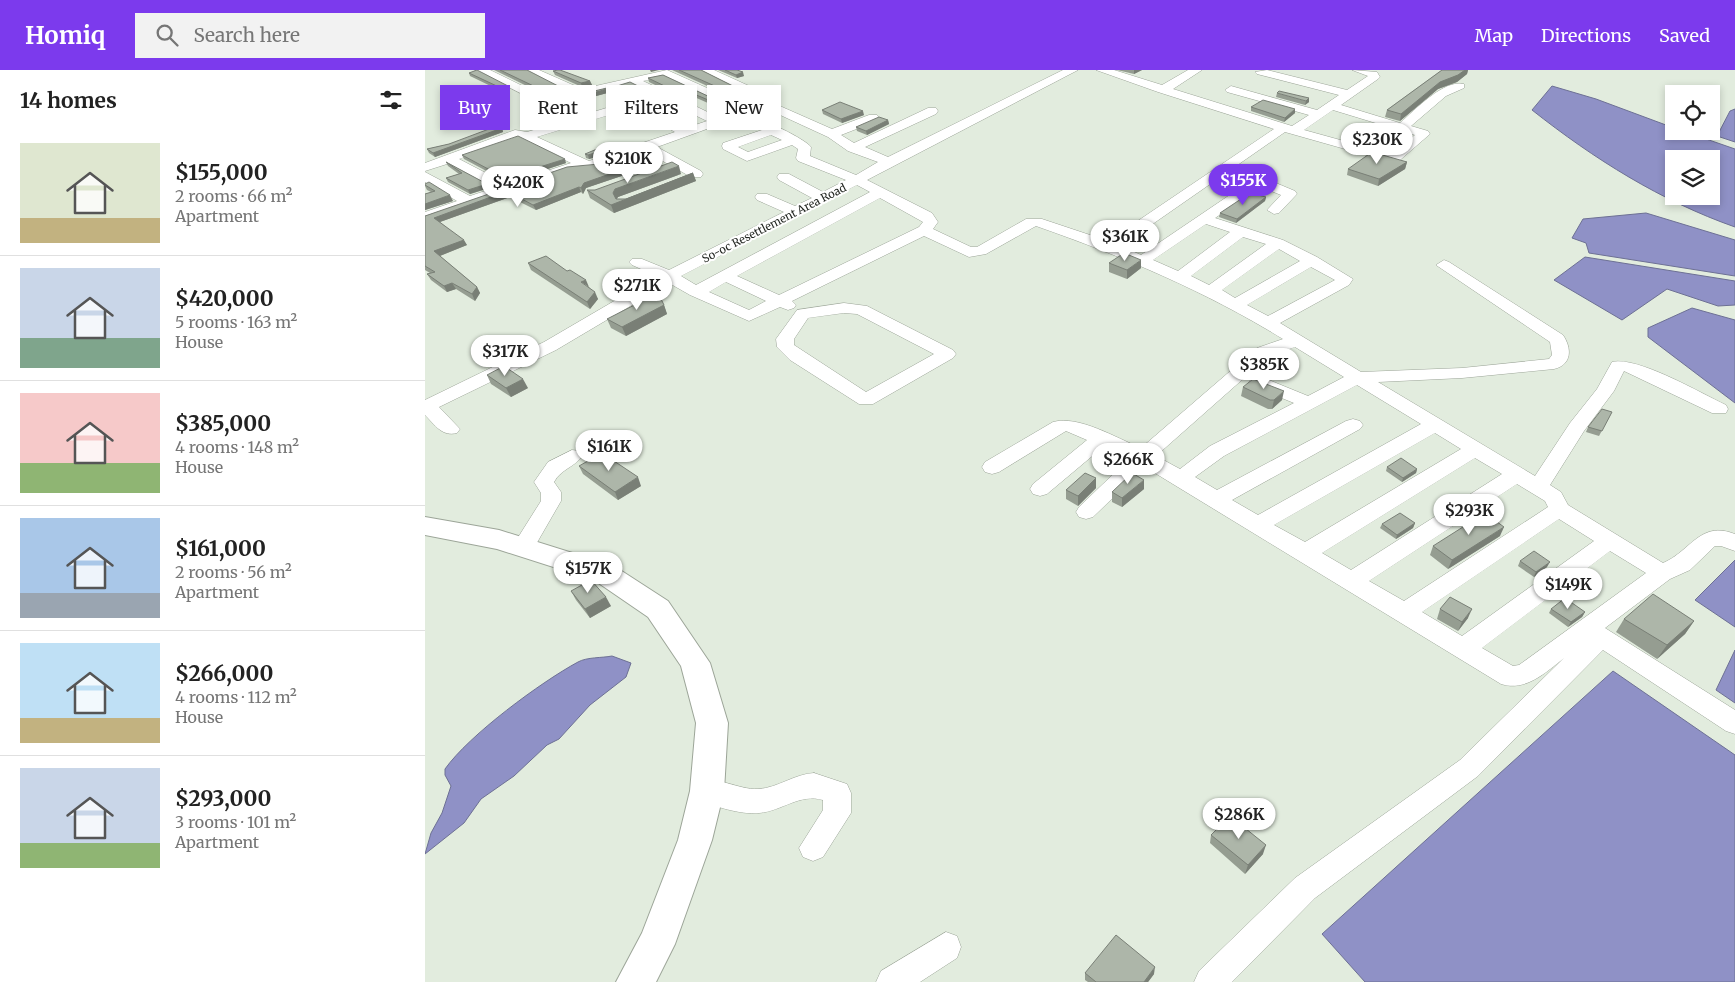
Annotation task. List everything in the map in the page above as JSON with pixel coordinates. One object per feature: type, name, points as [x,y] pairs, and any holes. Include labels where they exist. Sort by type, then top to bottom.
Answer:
[{"type":"main road","points":[[425,526],[523,546],[604,573],[658,609],[695,663],[712,723],[707,791],[695,840],[656,944],[635,982]]},
{"type":"street","points":[[481,70],[520,90]]},
{"type":"street","points":[[530,70],[564,85]]},
{"type":"street","points":[[623,70],[637,80],[707,116]]},
{"type":"street","points":[[705,70],[737,85]]},
{"type":"street","name":"So-oc Resettlement Area Road","points":[[426,407],[550,346],[669,276],[797,212],[888,162],[1072,70]]},
{"type":"street","points":[[1103,70],[1288,130],[1393,158],[1424,134],[1404,126],[1315,99]]},
{"type":"street","points":[[1178,70],[1193,72]]},
{"type":"street","points":[[1111,247],[1119,239],[1226,168],[1288,130],[1334,105],[1374,77],[1373,74],[1358,70]]},
{"type":"street","points":[[596,90],[669,71],[707,90]]},
{"type":"street","points":[[1163,90],[1193,72]]},
{"type":"street","points":[[1261,72],[1349,94]]},
{"type":"street","points":[[1312,72],[1362,85]]},
{"type":"street","points":[[1258,85],[1277,90]]},
{"type":"street","points":[[1404,126],[1442,93],[1461,86]]},
{"type":"street","points":[[1231,90],[1319,114]]},
{"type":"street","points":[[853,148],[932,110]]},
{"type":"street","points":[[425,167],[522,134],[606,111]]},
{"type":"street","points":[[781,111],[832,134],[853,148],[888,162]]},
{"type":"street","points":[[832,134],[873,118]]},
{"type":"street","points":[[426,215],[543,174],[567,167],[589,166],[707,125]]},
{"type":"street","points":[[682,130],[686,132]]},
{"type":"street","points":[[637,262],[749,316],[924,230],[931,222],[927,216],[857,180],[803,158],[805,147],[794,140],[773,130],[728,146],[747,157],[794,140]]},
{"type":"street","points":[[522,134],[589,166]]},
{"type":"street","points":[[647,147],[696,174],[678,181]]},
{"type":"street","points":[[448,159],[505,188]]},
{"type":"street","points":[[659,169],[676,163]]},
{"type":"street","points":[[529,168],[543,174]]},
{"type":"street","points":[[1226,168],[1290,194],[1274,210]]},
{"type":"street","points":[[425,176],[468,201]]},
{"type":"street","points":[[784,177],[823,198]]},
{"type":"street","points":[[1143,260],[1260,181]]},
{"type":"street","points":[[696,292],[880,192]]},
{"type":"street","points":[[763,198],[797,212]]},
{"type":"street","points":[[1204,219],[1279,244],[1344,277],[1345,280],[1268,323]]},
{"type":"street","points":[[924,230],[969,252],[975,252],[981,251],[1031,222],[1037,222],[1111,247],[1211,291],[1359,377],[1554,496],[1559,509],[1662,573]]},
{"type":"street","points":[[1180,277],[1241,231]]},
{"type":"street","points":[[1211,291],[1279,244]]},
{"type":"street","points":[[1235,305],[1312,260]]},
{"type":"street","points":[[1181,478],[1217,451],[1359,377],[1462,373],[1554,364],[1561,356],[1561,346],[1557,338],[1444,265]]},
{"type":"street","points":[[725,276],[781,301],[803,314],[844,308],[861,310],[947,354],[866,400],[796,356],[786,347],[785,339],[803,314]]},
{"type":"street","points":[[1086,512],[1143,457],[1263,352],[1297,340]]},
{"type":"street","points":[[1538,487],[1577,427],[1605,390],[1618,366],[1626,366],[1638,370],[1719,409]]},
{"type":"street","points":[[1238,374],[1309,404]]},
{"type":"street","points":[[426,407],[451,430]]},
{"type":"street","points":[[1257,525],[1436,424]]},
{"type":"street","points":[[1215,500],[1353,425]]},
{"type":"street","points":[[992,467],[1060,426],[1068,426],[1101,439],[1143,457],[1181,478],[1510,677],[1525,674],[1594,633]]},
{"type":"street","points":[[1040,489],[1101,439]]},
{"type":"street","points":[[1304,553],[1476,449]]},
{"type":"street","points":[[523,546],[551,501],[551,492],[543,482],[547,474],[556,464],[572,456]]},
{"type":"street","points":[[1351,581],[1517,474]]},
{"type":"street","points":[[1404,613],[1559,509]]},
{"type":"street","points":[[1210,982],[1305,888],[1469,768],[1594,633],[1662,573],[1682,564],[1709,539],[1723,538],[1735,543]]},
{"type":"street","points":[[1464,648],[1610,540]]},
{"type":"street","points":[[1594,633],[1735,723]]},
{"type":"street","points":[[707,791],[760,802],[806,785],[823,785],[837,793],[837,813],[813,848]]},
{"type":"street","points":[[892,982],[946,947]]},
{"type":"water","points":[[1552,86],[1596,99],[1665,125],[1665,140],[1709,140],[1735,149],[1735,227],[1681,205],[1720,205],[1720,150],[1665,150],[1665,196],[1604,162],[1532,110]]},
{"type":"water","points":[[1735,109],[1735,142],[1720,137],[1720,130],[1730,111]]},
{"type":"water","points":[[1646,213],[1735,240],[1735,276],[1589,253],[1586,243],[1572,238],[1583,219]]},
{"type":"water","points":[[1585,257],[1735,281],[1735,305],[1718,306],[1667,289],[1622,320],[1554,280]]},
{"type":"water","points":[[1692,308],[1735,320],[1735,403],[1648,337],[1648,328]]},
{"type":"water","points":[[1735,560],[1735,627],[1695,600]]},
{"type":"water","points":[[1735,650],[1735,703],[1716,690]]},
{"type":"water","points":[[612,656],[631,663],[626,677],[590,705],[559,739],[547,745],[514,776],[481,799],[464,823],[425,854],[431,833],[442,813],[451,786],[445,775],[445,769],[456,755],[488,725],[545,682],[582,660]]},
{"type":"water","points":[[1613,671],[1735,755],[1735,982],[1365,982],[1322,934]]},
{"type":"building","points":[[477,70],[506,85],[495,85],[469,73]]},
{"type":"building","points":[[500,70],[527,70],[556,85],[531,85]]},
{"type":"building","points":[[560,70],[590,81],[581,83],[553,71]]},
{"type":"building","points":[[679,70],[701,70],[731,85],[712,85]]},
{"type":"building","points":[[725,70],[737,70],[743,72],[736,75]]},
{"type":"building","points":[[1442,70],[1465,70],[1440,82],[1401,114],[1387,110]]},
{"type":"building","points":[[663,75],[684,85],[663,85],[648,78]]},
{"type":"building","points":[[630,82],[636,85],[620,85]]},
{"type":"building","points":[[697,91],[707,96],[707,99],[697,95]]},
{"type":"building","points":[[1279,91],[1309,98],[1306,101],[1277,93]]},
{"type":"building","points":[[1263,100],[1295,109],[1285,118],[1251,107]]},
{"type":"building","points":[[840,102],[863,111],[841,119],[822,110]]},
{"type":"building","points":[[879,117],[888,120],[866,131],[856,127]]},
{"type":"building","points":[[486,130],[496,130],[433,153],[427,149],[449,144]]},
{"type":"building","points":[[518,136],[565,159],[505,178],[462,155]]},
{"type":"building","points":[[642,148],[658,157],[584,183],[581,188],[579,187],[533,205],[507,191],[434,218],[464,240],[434,251],[477,287],[472,294],[452,283],[444,286],[427,274],[435,272],[425,266],[425,216],[567,167],[599,164]]},
{"type":"building","points":[[597,149],[601,151],[588,155],[585,154]]},
{"type":"building","points":[[1372,152],[1407,162],[1379,179],[1348,169]]},
{"type":"building","points":[[446,162],[487,184],[468,190],[446,178],[462,173]]},
{"type":"building","points":[[672,162],[679,166],[615,189],[613,193],[616,199],[626,199],[693,173],[611,205],[587,190],[595,190]]},
{"type":"building","points":[[429,182],[450,195],[425,204],[425,194],[435,191],[425,185]]},
{"type":"building","points":[[1250,193],[1266,197],[1237,219],[1220,213]]},
{"type":"building","points":[[1124,253],[1141,260],[1127,270],[1109,263]]},
{"type":"building","points":[[546,256],[567,271],[570,270],[586,280],[581,282],[595,292],[587,302],[528,263]]},
{"type":"building","points":[[658,293],[664,305],[622,327],[607,319]]},
{"type":"building","points":[[504,366],[523,379],[506,388],[487,375]]},
{"type":"building","points":[[1253,379],[1284,391],[1274,400],[1270,400],[1243,387]]},
{"type":"building","points":[[1602,409],[1612,412],[1602,431],[1588,427]]},
{"type":"building","points":[[602,453],[638,477],[615,492],[579,466]]},
{"type":"building","points":[[1401,458],[1417,469],[1403,478],[1387,467]]},
{"type":"building","points":[[1085,473],[1096,478],[1078,496],[1066,490]]},
{"type":"building","points":[[1132,473],[1144,480],[1122,498],[1112,492]]},
{"type":"building","points":[[1400,513],[1415,523],[1397,535],[1382,524]]},
{"type":"building","points":[[1485,513],[1504,527],[1452,560],[1433,546]]},
{"type":"building","points":[[1534,551],[1550,562],[1536,572],[1520,561]]},
{"type":"building","points":[[591,580],[606,597],[585,609],[571,591]]},
{"type":"building","points":[[1653,594],[1694,621],[1667,645],[1624,619]]},
{"type":"building","points":[[1450,597],[1472,609],[1462,622],[1440,609]]},
{"type":"building","points":[[1565,598],[1585,612],[1571,622],[1551,609]]},
{"type":"building","points":[[1230,816],[1266,845],[1248,865],[1211,835]]},
{"type":"building","points":[[1116,935],[1155,967],[1144,982],[1096,982],[1085,973]]}]
